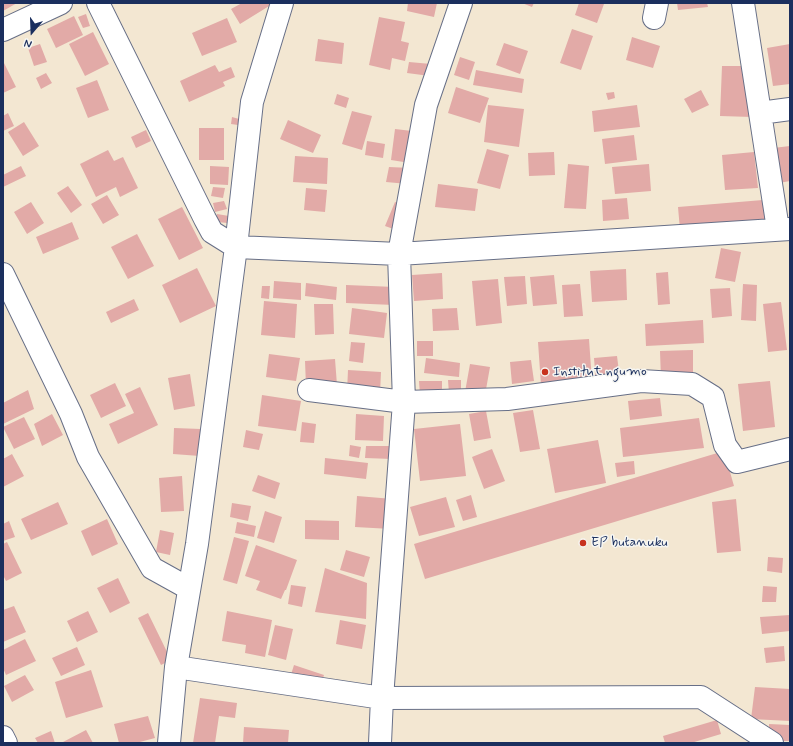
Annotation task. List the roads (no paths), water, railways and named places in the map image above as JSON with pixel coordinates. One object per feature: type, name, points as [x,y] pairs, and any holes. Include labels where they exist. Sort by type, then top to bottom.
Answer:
[{"type":"street","points":[[3,30],[61,3]]},
{"type":"street","points":[[98,3],[212,232],[236,247],[399,254],[784,229],[760,113],[743,3]]},
{"type":"street","points":[[169,743],[176,667],[188,588],[198,536],[236,247],[252,102],[282,3]]},
{"type":"street","points":[[380,743],[404,402],[399,254],[426,106],[460,3]]},
{"type":"street","points":[[760,113],[790,109]]},
{"type":"street","points":[[3,274],[71,414],[88,457],[152,568],[188,588]]},
{"type":"street","points":[[309,390],[404,402],[507,399],[641,380],[692,384],[713,397],[725,445],[737,462],[790,449]]},
{"type":"street","points":[[176,667],[382,698],[701,698],[772,743]]},
{"type":"street","points":[[3,737],[6,743]]},
{"type":"place","name":"Institut ngumo","points":[[545,372]]},
{"type":"place","name":"EP butanuku","points":[[583,543]]}]
